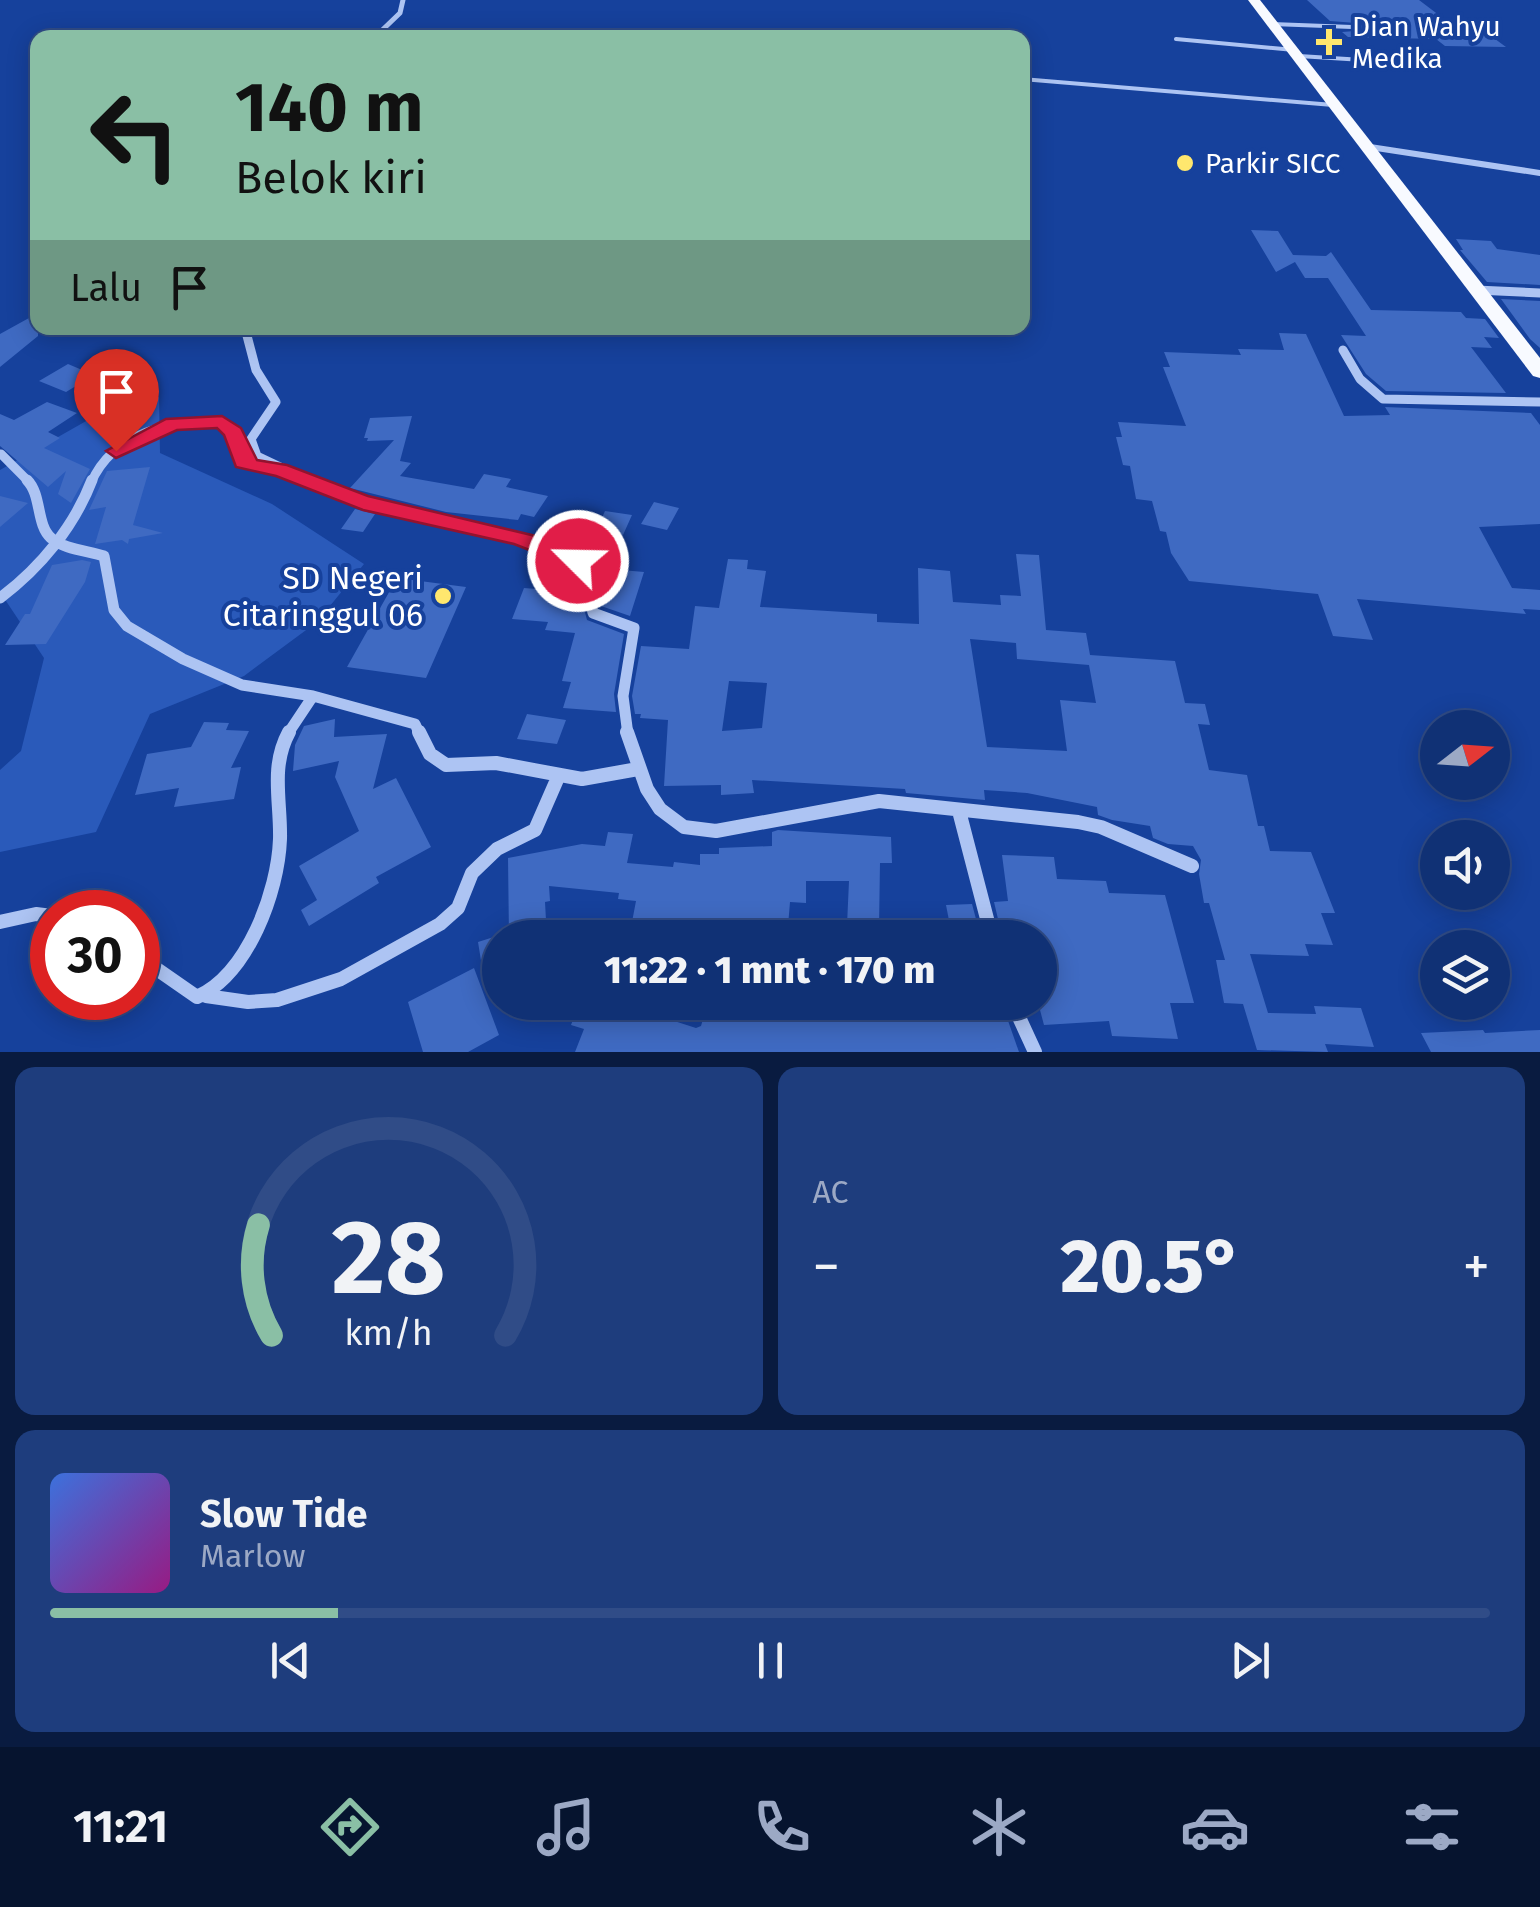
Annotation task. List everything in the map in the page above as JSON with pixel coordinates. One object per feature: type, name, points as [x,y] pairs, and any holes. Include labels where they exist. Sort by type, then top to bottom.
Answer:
[{"type":"main road","points":[[1254,0],[1540,372]]},
{"type":"street","points":[[382,30],[400,12],[403,0]]},
{"type":"street","points":[[1370,148],[1540,173]]},
{"type":"street","points":[[1476,290],[1540,294]]},
{"type":"street","points":[[246,335],[261,383],[276,402],[254,432],[250,446],[257,456],[279,470]]},
{"type":"street","points":[[1343,350],[1360,378],[1383,399],[1540,402]]},
{"type":"street","points":[[0,598],[14,588],[81,509],[97,469],[106,459],[141,436],[173,423],[222,422],[234,433],[244,462],[279,470],[342,496],[553,548],[578,561],[589,573],[593,614],[634,628],[623,714],[638,770],[660,808],[684,828],[716,831],[879,800],[1078,822],[1113,832],[1192,866]]},
{"type":"street","points":[[1,454],[35,488],[46,532],[54,541],[104,556],[108,594],[114,610],[127,626],[183,659],[242,685],[313,696],[415,724],[430,754],[446,764],[496,763],[596,778],[638,770]]},
{"type":"street","points":[[206,996],[237,965],[271,882],[279,852],[278,757],[288,732],[313,696]]},
{"type":"street","points":[[160,971],[197,997],[248,1002],[277,1000],[341,979],[440,924],[458,908],[472,872],[497,848],[534,830],[558,775]]},
{"type":"street","points":[[959,811],[987,920]]},
{"type":"street","points":[[0,922],[30,915]]},
{"type":"street","points":[[1020,1020],[1035,1052]]},
{"type":"lane","points":[[1272,24],[1352,27]]},
{"type":"lane","points":[[1176,39],[1363,60]]},
{"type":"lane","points":[[1030,80],[1338,105]]},
{"type":"shaded area","points":[[159,397],[160,453],[272,504],[364,564],[317,622],[244,676],[150,714],[96,832],[0,852],[0,770],[21,751],[44,658],[6,601],[0,600],[0,470],[102,412]]},
{"type":"building","points":[[1307,0],[1419,0],[1448,22],[1472,22],[1506,47],[1445,46],[1436,39],[1348,37],[1342,32],[1355,31],[1356,23],[1330,21]]},
{"type":"building","points":[[1251,230],[1278,231],[1293,255],[1326,256],[1331,252],[1371,310],[1461,312],[1466,318],[1485,319],[1499,338],[1484,337],[1492,348],[1471,347],[1506,393],[1386,391],[1366,374],[1341,335],[1366,336],[1328,278],[1305,278],[1295,262],[1276,272]]},
{"type":"building","points":[[1456,239],[1491,241],[1497,249],[1540,255],[1540,285],[1487,282],[1460,250]]},
{"type":"building","points":[[1501,299],[1540,301],[1540,348],[1530,339]]},
{"type":"building","points":[[30,317],[30,335],[38,336],[0,367],[0,334]]},
{"type":"building","points":[[1279,333],[1306,334],[1344,416],[1390,415],[1385,407],[1531,413],[1540,425],[1540,524],[1479,527],[1512,588],[1540,590],[1540,610],[1523,609],[1526,614],[1357,599],[1373,640],[1333,636],[1318,594],[1189,581],[1171,553],[1166,532],[1160,531],[1152,501],[1136,499],[1130,466],[1123,465],[1116,437],[1122,437],[1118,422],[1186,426],[1163,367],[1170,367],[1164,352],[1241,355],[1238,349],[1284,350]]},
{"type":"building","points":[[68,364],[94,375],[66,392],[39,381]]},
{"type":"building","points":[[47,402],[77,413],[48,432],[60,438],[44,448],[90,469],[71,503],[58,494],[66,471],[48,487],[0,446],[0,414],[14,420]]},
{"type":"building","points":[[412,416],[400,461],[411,463],[400,476],[474,489],[484,474],[511,479],[506,487],[548,496],[534,517],[521,514],[518,520],[446,512],[350,488],[394,440],[367,441],[364,438],[370,418]]},
{"type":"building","points":[[150,467],[133,525],[163,533],[129,539],[128,544],[122,540],[95,544],[106,507],[89,510],[107,471]]},
{"type":"building","points":[[0,496],[28,503],[0,527]]},
{"type":"building","points":[[654,502],[679,508],[667,530],[641,524]]},
{"type":"building","points":[[355,509],[375,514],[363,532],[341,529]]},
{"type":"building","points":[[605,511],[632,515],[623,535],[596,531]]},
{"type":"building","points":[[1016,554],[1039,555],[1046,630],[1086,633],[1090,655],[1175,661],[1185,703],[1205,704],[1210,725],[1198,724],[1209,770],[1247,775],[1258,826],[1264,826],[1270,851],[1311,852],[1335,913],[1321,913],[1333,945],[1305,944],[1309,956],[1250,954],[1268,1013],[1316,1014],[1314,1006],[1361,1008],[1374,1047],[1325,1044],[1328,1052],[1257,1050],[1243,1004],[1224,1003],[1216,960],[1225,960],[1209,903],[1204,903],[1201,860],[1193,846],[1153,838],[1150,826],[1098,815],[1097,807],[1027,793],[984,790],[985,800],[906,793],[905,789],[752,780],[754,793],[721,795],[721,785],[664,786],[668,720],[640,718],[641,714],[635,714],[632,696],[641,646],[689,649],[695,606],[719,608],[728,559],[748,560],[747,569],[766,571],[760,607],[877,614],[877,622],[919,624],[918,568],[950,571],[953,602],[1001,605],[1000,595],[1021,596]],"holes":[[[970,639],[1016,643],[1017,659],[1089,665],[1096,703],[1060,700],[1067,751],[987,747]],[[729,681],[767,683],[762,728],[722,731]]]},
{"type":"building","points":[[91,562],[85,582],[46,644],[5,645],[25,614],[30,614],[52,565]]},
{"type":"building","points":[[610,569],[644,572],[630,616],[601,606],[597,585],[604,586]]},
{"type":"building","points":[[397,578],[466,587],[426,678],[347,667]]},
{"type":"building","points":[[565,580],[577,582],[587,620],[624,634],[614,694],[616,712],[563,708],[571,682],[562,681],[575,633],[545,630],[548,622],[512,619],[524,588],[561,591]]},
{"type":"building","points":[[527,714],[566,720],[557,744],[517,739]]},
{"type":"building","points":[[335,719],[334,737],[387,734],[373,789],[396,778],[431,847],[376,877],[379,883],[309,926],[301,910],[317,900],[299,866],[359,831],[335,777],[339,761],[293,771],[295,745],[304,726]]},
{"type":"building","points":[[204,722],[229,723],[226,730],[249,731],[231,768],[241,767],[234,799],[174,807],[179,788],[135,795],[147,754],[191,747]]},
{"type":"building","points":[[608,832],[633,834],[627,863],[700,865],[700,854],[719,854],[719,848],[772,846],[772,832],[891,837],[892,863],[880,863],[879,920],[847,920],[849,881],[806,881],[806,903],[790,902],[788,920],[632,920],[636,901],[618,899],[619,893],[549,886],[546,920],[509,920],[508,858],[582,844],[605,846]]},
{"type":"building","points":[[1002,855],[1054,857],[1057,879],[1106,881],[1109,893],[1165,895],[1194,1003],[1170,1003],[1178,1039],[1112,1036],[1109,1021],[1044,1025],[1043,1020],[1057,1020],[1057,920],[998,920],[994,902],[1008,901]]},
{"type":"building","points":[[972,904],[976,920],[949,920],[946,905]]},
{"type":"building","points":[[474,968],[482,989],[482,1020],[493,1020],[499,1035],[468,1052],[423,1052],[408,1002]]},
{"type":"building","points":[[573,1020],[671,1020],[696,1028],[703,1020],[1008,1020],[1019,1052],[575,1052],[584,1029],[571,1025]]},
{"type":"building","points":[[1540,1030],[1540,1052],[1431,1052],[1421,1033]]},
{"type":"place","name":"Dian Wahyu Medika","points":[[1329,42]]},
{"type":"place","name":"Parkir SICC","points":[[1185,163]]},
{"type":"place","name":"SD Negeri Citaringgul 06","points":[[443,596]]},
{"type":"route","points":[[116,451],[173,423],[222,422],[234,433],[238,454],[252,466],[279,470],[363,502],[516,536],[578,561]]}]
